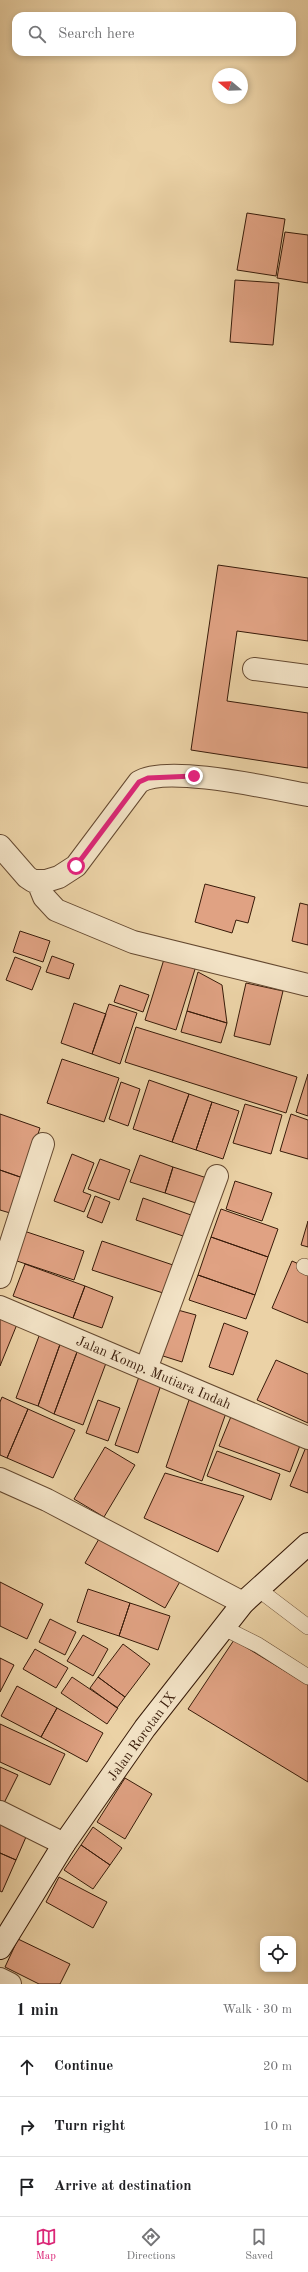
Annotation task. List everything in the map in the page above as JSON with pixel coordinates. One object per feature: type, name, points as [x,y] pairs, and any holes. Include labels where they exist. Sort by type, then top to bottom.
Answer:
[{"type":"street","points":[[254,669],[308,676]]},
{"type":"street","points":[[0,846],[27,877],[38,882],[59,877],[76,866],[139,782],[148,778],[194,776],[308,795]]},
{"type":"street","points":[[38,882],[44,897],[56,910],[133,942],[308,985]]},
{"type":"street","points":[[0,1277],[43,1144]]},
{"type":"street","points":[[146,1369],[217,1176]]},
{"type":"street","name":"Jalan Komp. Mutiara Indah","points":[[0,1307],[308,1438]]},
{"type":"street","points":[[0,1479],[251,1596]]},
{"type":"street","name":"Jalan Rorotan IX","points":[[0,1948],[64,1844],[145,1728],[251,1596],[308,1544]]},
{"type":"street","points":[[0,1812],[64,1844]]},
{"type":"street","points":[[0,1979],[10,1984]]},
{"type":"lane","points":[[251,1596],[308,1627]]},
{"type":"lane","points":[[224,1628],[258,1645],[308,1677]]},
{"type":"building","points":[[247,213],[285,219],[276,276],[237,270]]},
{"type":"building","points":[[285,232],[308,235],[308,283],[277,278]]},
{"type":"building","points":[[235,280],[279,283],[273,345],[230,342]]},
{"type":"building","points":[[218,565],[308,578],[308,641],[237,631],[227,701],[308,713],[308,768],[191,750]]},
{"type":"building","points":[[205,884],[255,897],[248,923],[236,920],[232,933],[195,922]]},
{"type":"building","points":[[300,903],[308,905],[308,945],[292,941]]},
{"type":"building","points":[[20,931],[50,941],[43,962],[13,952]]},
{"type":"building","points":[[52,956],[74,964],[69,979],[46,972]]},
{"type":"building","points":[[165,956],[196,966],[176,1030],[145,1020]]},
{"type":"building","points":[[15,957],[41,967],[32,990],[6,980]]},
{"type":"building","points":[[198,972],[222,985],[227,1023],[187,1011]]},
{"type":"building","points":[[246,983],[283,991],[270,1045],[234,1036]]},
{"type":"building","points":[[120,985],[149,995],[143,1012],[114,1002]]},
{"type":"building","points":[[74,1003],[106,1014],[92,1054],[61,1043]]},
{"type":"building","points":[[109,1004],[137,1013],[120,1064],[92,1054]]},
{"type":"building","points":[[187,1011],[227,1023],[221,1043],[181,1032]]},
{"type":"building","points":[[136,1027],[297,1077],[286,1113],[125,1062]]},
{"type":"building","points":[[62,1059],[119,1078],[104,1122],[47,1103]]},
{"type":"building","points":[[308,1074],[308,1116],[296,1112]]},
{"type":"building","points":[[149,1080],[189,1094],[172,1142],[133,1129]]},
{"type":"building","points":[[121,1082],[140,1089],[128,1126],[109,1119]]},
{"type":"building","points":[[189,1094],[212,1102],[196,1150],[172,1142]]},
{"type":"building","points":[[212,1102],[239,1111],[223,1159],[196,1150]]},
{"type":"building","points":[[245,1104],[282,1115],[271,1154],[233,1143]]},
{"type":"building","points":[[0,1114],[40,1128],[23,1178],[0,1170]]},
{"type":"building","points":[[291,1114],[308,1120],[308,1159],[280,1151]]},
{"type":"building","points":[[72,1154],[94,1163],[83,1192],[91,1195],[84,1212],[54,1201]]},
{"type":"building","points":[[140,1155],[173,1167],[165,1193],[130,1182]]},
{"type":"building","points":[[100,1159],[130,1170],[119,1200],[88,1189]]},
{"type":"building","points":[[173,1167],[210,1179],[202,1205],[165,1193]]},
{"type":"building","points":[[0,1170],[23,1178],[10,1213],[0,1210]]},
{"type":"building","points":[[235,1181],[272,1193],[262,1221],[226,1209]]},
{"type":"building","points":[[95,1196],[110,1202],[102,1223],[87,1217]]},
{"type":"building","points":[[143,1198],[191,1215],[183,1236],[136,1220]]},
{"type":"building","points":[[221,1209],[278,1229],[268,1257],[211,1237]]},
{"type":"building","points":[[308,1221],[308,1247],[301,1245]]},
{"type":"building","points":[[24,1231],[84,1251],[74,1280],[14,1260]]},
{"type":"building","points":[[211,1237],[268,1257],[255,1295],[198,1275]]},
{"type":"building","points":[[102,1241],[173,1265],[163,1293],[92,1270]]},
{"type":"building","points":[[292,1261],[308,1268],[308,1323],[272,1308]]},
{"type":"building","points":[[25,1264],[85,1286],[73,1318],[13,1296]]},
{"type":"building","points":[[198,1275],[255,1295],[246,1319],[189,1300]]},
{"type":"building","points":[[85,1286],[113,1297],[102,1328],[73,1318]]},
{"type":"building","points":[[0,1309],[20,1317],[0,1366]]},
{"type":"building","points":[[174,1309],[196,1315],[182,1362],[160,1355]]},
{"type":"building","points":[[224,1323],[248,1332],[233,1375],[209,1367]]},
{"type":"building","points":[[42,1328],[63,1336],[38,1406],[16,1398]]},
{"type":"building","points":[[63,1336],[80,1344],[54,1414],[38,1406]]},
{"type":"building","points":[[80,1344],[109,1355],[83,1425],[54,1414]]},
{"type":"building","points":[[276,1360],[308,1374],[308,1423],[257,1400]]},
{"type":"building","points":[[141,1371],[163,1379],[138,1453],[115,1445]]},
{"type":"building","points":[[2,1397],[28,1409],[7,1458],[0,1455],[0,1402]]},
{"type":"building","points":[[98,1400],[120,1408],[108,1441],[86,1433]]},
{"type":"building","points":[[189,1400],[226,1413],[202,1481],[166,1467]]},
{"type":"building","points":[[28,1409],[75,1430],[53,1478],[7,1458]]},
{"type":"building","points":[[232,1414],[302,1440],[290,1472],[219,1446]]},
{"type":"building","points":[[105,1447],[135,1465],[104,1517],[74,1499]]},
{"type":"building","points":[[306,1447],[308,1447],[308,1493],[290,1486]]},
{"type":"building","points":[[217,1451],[280,1474],[271,1500],[207,1476]]},
{"type":"building","points":[[165,1473],[244,1496],[218,1552],[144,1518]]},
{"type":"building","points":[[103,1532],[182,1578],[165,1608],[85,1563]]},
{"type":"building","points":[[0,1582],[43,1604],[27,1639],[0,1626]]},
{"type":"building","points":[[88,1589],[130,1603],[119,1636],[77,1622]]},
{"type":"building","points":[[130,1603],[170,1616],[158,1650],[119,1636]]},
{"type":"building","points":[[50,1619],[76,1632],[65,1655],[39,1642]]},
{"type":"building","points":[[83,1635],[108,1649],[93,1676],[67,1661]]},
{"type":"building","points":[[234,1640],[308,1685],[308,1782],[188,1709]]},
{"type":"building","points":[[123,1644],[150,1664],[125,1697],[98,1677]]},
{"type":"building","points":[[35,1649],[68,1668],[56,1688],[23,1669]]},
{"type":"building","points":[[0,1658],[14,1665],[0,1692]]},
{"type":"building","points":[[72,1677],[118,1708],[107,1724],[61,1693]]},
{"type":"building","points":[[98,1677],[125,1697],[117,1708],[90,1688]]},
{"type":"building","points":[[17,1686],[57,1708],[41,1737],[1,1716]]},
{"type":"building","points":[[57,1708],[103,1733],[87,1762],[41,1737]]},
{"type":"building","points":[[0,1724],[65,1754],[50,1785],[0,1762]]},
{"type":"building","points":[[0,1767],[18,1775],[4,1803],[0,1801]]},
{"type":"building","points":[[125,1778],[152,1794],[125,1839],[97,1822]]},
{"type":"building","points":[[0,1817],[29,1830],[16,1860],[0,1853]]},
{"type":"building","points":[[93,1827],[122,1848],[110,1865],[81,1845]]},
{"type":"building","points":[[81,1845],[110,1865],[93,1889],[64,1870]]},
{"type":"building","points":[[0,1853],[16,1860],[2,1892],[0,1891]]},
{"type":"building","points":[[59,1877],[107,1902],[93,1928],[46,1902]]},
{"type":"building","points":[[18,1939],[70,1964],[60,1984],[39,1984],[5,1967]]},
{"type":"route","points":[[76,866],[139,782],[148,778],[194,776]]}]
